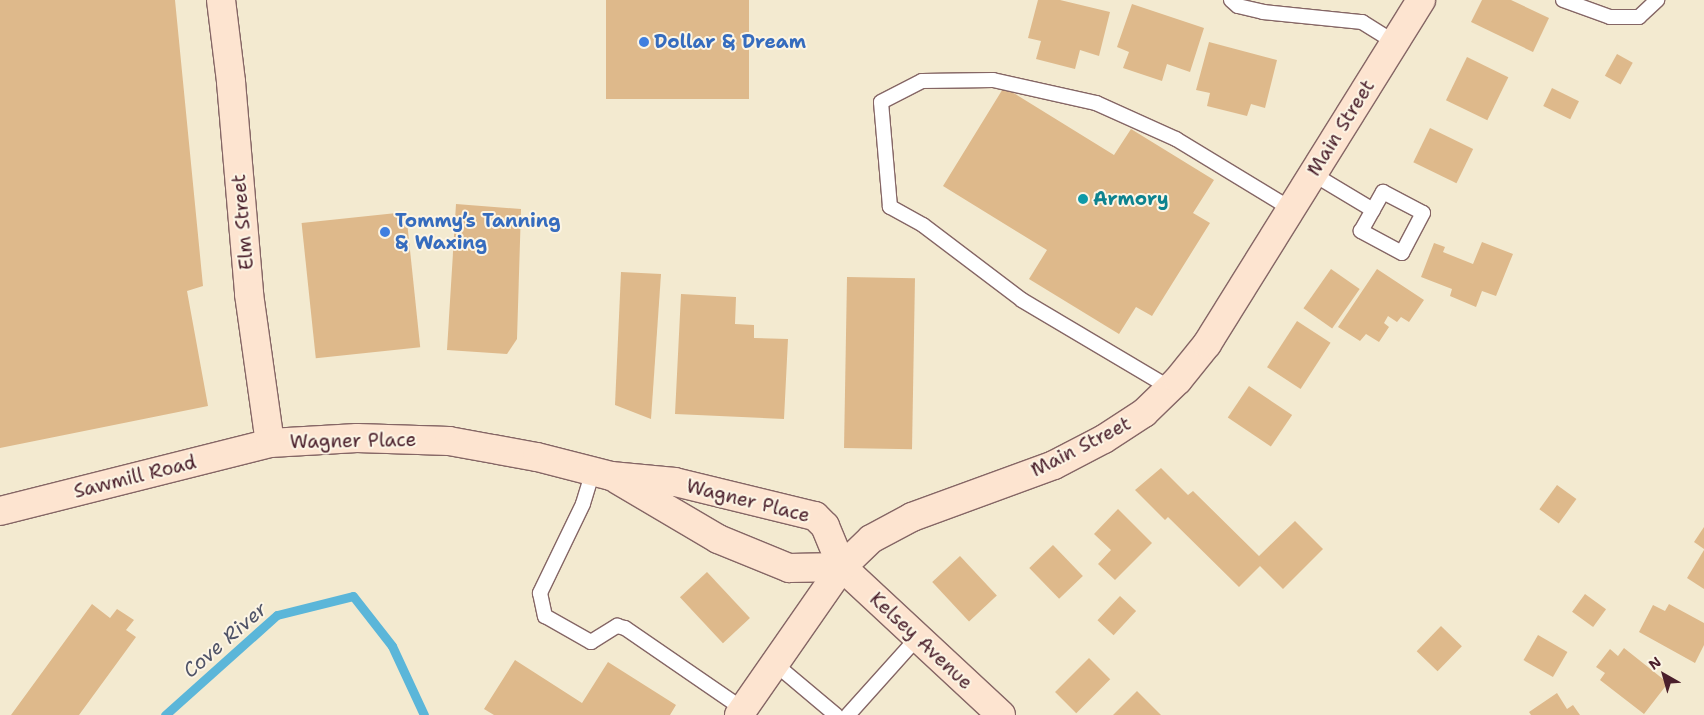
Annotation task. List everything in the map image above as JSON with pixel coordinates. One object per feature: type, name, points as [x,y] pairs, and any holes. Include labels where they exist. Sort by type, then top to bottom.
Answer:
[{"type":"main road","name":"Elm Street","points":[[220,0],[231,82],[249,294],[270,443]]},
{"type":"main road","name":"Main Street","points":[[741,712],[842,567],[871,539],[893,526],[1054,465],[1104,439],[1144,413],[1170,388],[1207,344],[1421,0]]},
{"type":"main road","name":"Wagner Place","points":[[270,443],[357,438],[449,442],[537,457],[602,474],[675,482],[805,512],[815,516],[825,526],[842,567],[789,568],[718,540],[602,474]]},
{"type":"main road","name":"Sawmill Road","points":[[0,511],[270,443]]},
{"type":"main road","name":"Kelsey Avenue","points":[[842,567],[995,713]]},
{"type":"lane","points":[[1231,0],[1238,6],[1263,12],[1362,22],[1394,43]]},
{"type":"lane","points":[[1563,0],[1610,17],[1638,17],[1657,0]]},
{"type":"lane","points":[[1170,388],[1022,300],[923,225],[890,207],[881,102],[922,81],[993,80],[1096,104],[1176,139],[1291,209]]},
{"type":"lane","points":[[1313,174],[1373,210]]},
{"type":"lane","points":[[1383,192],[1423,213],[1402,253],[1361,232],[1373,210],[1383,192]]},
{"type":"lane","points":[[602,474],[583,504],[540,593],[545,616],[591,642],[617,626],[625,628],[741,712]]},
{"type":"lane","points":[[848,715],[917,638]]},
{"type":"lane","points":[[774,663],[836,715]]},
{"type":"building","points":[[0,0],[175,0],[203,286],[187,291],[208,406],[0,448]]},
{"type":"building","points":[[606,0],[749,0],[749,99],[606,99]]},
{"type":"building","points":[[1038,0],[1060,0],[1110,12],[1099,56],[1080,50],[1075,69],[1036,59],[1041,41],[1028,38]]},
{"type":"building","points":[[1482,0],[1511,0],[1549,18],[1533,52],[1471,22]]},
{"type":"building","points":[[1132,4],[1204,28],[1190,72],[1167,64],[1162,81],[1123,68],[1129,52],[1117,47]]},
{"type":"building","points":[[1209,42],[1277,60],[1265,108],[1251,104],[1247,116],[1207,106],[1210,93],[1196,90]]},
{"type":"building","points":[[1617,54],[1633,63],[1621,85],[1605,76]]},
{"type":"building","points":[[1467,57],[1508,77],[1487,120],[1446,100]]},
{"type":"building","name":"Armory","points":[[1004,87],[1114,155],[1131,129],[1214,180],[1193,213],[1210,223],[1152,316],[1136,307],[1119,334],[1029,279],[1047,250],[943,186]]},
{"type":"building","points":[[1552,88],[1579,101],[1570,119],[1543,106]]},
{"type":"building","points":[[1430,128],[1473,149],[1456,183],[1413,162]]},
{"type":"building","points":[[456,204],[521,209],[517,339],[507,354],[447,350]]},
{"type":"building","points":[[406,212],[420,347],[316,358],[302,223]]},
{"type":"building","points":[[1482,242],[1513,254],[1496,296],[1482,291],[1476,307],[1450,296],[1452,289],[1421,277],[1434,243],[1445,247],[1443,252],[1473,264]]},
{"type":"building","points":[[1331,269],[1360,289],[1332,328],[1303,308]]},
{"type":"building","points":[[1377,269],[1424,300],[1409,322],[1401,317],[1397,322],[1388,316],[1384,323],[1389,327],[1379,342],[1366,334],[1360,341],[1338,327]]},
{"type":"building","points":[[621,272],[661,274],[651,419],[615,405]]},
{"type":"building","points":[[847,277],[915,278],[912,449],[844,448]]},
{"type":"building","points":[[681,294],[736,297],[735,324],[754,325],[754,338],[788,339],[784,419],[675,414]]},
{"type":"building","points":[[1297,321],[1331,343],[1301,389],[1267,367]]},
{"type":"building","points":[[1249,386],[1292,415],[1271,447],[1228,418]]},
{"type":"building","points":[[1161,468],[1188,495],[1193,491],[1259,556],[1295,521],[1323,549],[1283,589],[1260,566],[1239,587],[1168,517],[1165,520],[1135,490]]},
{"type":"building","points":[[1557,485],[1576,499],[1559,523],[1539,509]]},
{"type":"building","points":[[1118,509],[1152,543],[1115,580],[1098,564],[1111,550],[1094,534]]},
{"type":"building","points":[[1704,527],[1704,549],[1694,542]]},
{"type":"building","points":[[1053,545],[1083,576],[1059,599],[1029,568]]},
{"type":"building","points":[[1704,550],[1704,589],[1687,578]]},
{"type":"building","points":[[960,556],[997,595],[969,621],[932,582]]},
{"type":"building","points":[[707,572],[750,618],[723,643],[680,597]]},
{"type":"building","points":[[1585,594],[1606,609],[1593,627],[1572,612]]},
{"type":"building","points":[[1120,596],[1136,611],[1114,635],[1097,620]]},
{"type":"building","points":[[92,604],[110,618],[117,609],[134,620],[126,630],[136,637],[79,715],[11,715]]},
{"type":"building","points":[[1669,604],[1704,623],[1704,645],[1695,663],[1639,632],[1653,605],[1665,611]]},
{"type":"building","points":[[1441,626],[1462,646],[1438,671],[1417,651]]},
{"type":"building","points":[[1538,635],[1567,652],[1553,677],[1524,660]]},
{"type":"building","points":[[1624,648],[1668,683],[1644,714],[1600,680],[1605,673],[1596,667],[1610,649],[1618,656]]},
{"type":"building","points":[[1089,658],[1110,679],[1076,713],[1055,692]]},
{"type":"building","points":[[515,660],[582,703],[608,662],[676,705],[670,715],[494,715],[484,709]]},
{"type":"building","points":[[1137,691],[1161,715],[1113,715]]},
{"type":"building","points":[[1557,693],[1567,709],[1573,705],[1580,715],[1531,715],[1529,712]]},
{"type":"waterway","name":"Cove River","points":[[165,715],[277,615],[353,596],[392,646],[424,715]]},
{"type":"place","name":"Dollar & Dream","points":[[644,42]]},
{"type":"place","name":"Armory","points":[[1083,199]]},
{"type":"place","name":"Tommy’s Tanning & Waxing","points":[[385,232]]}]
